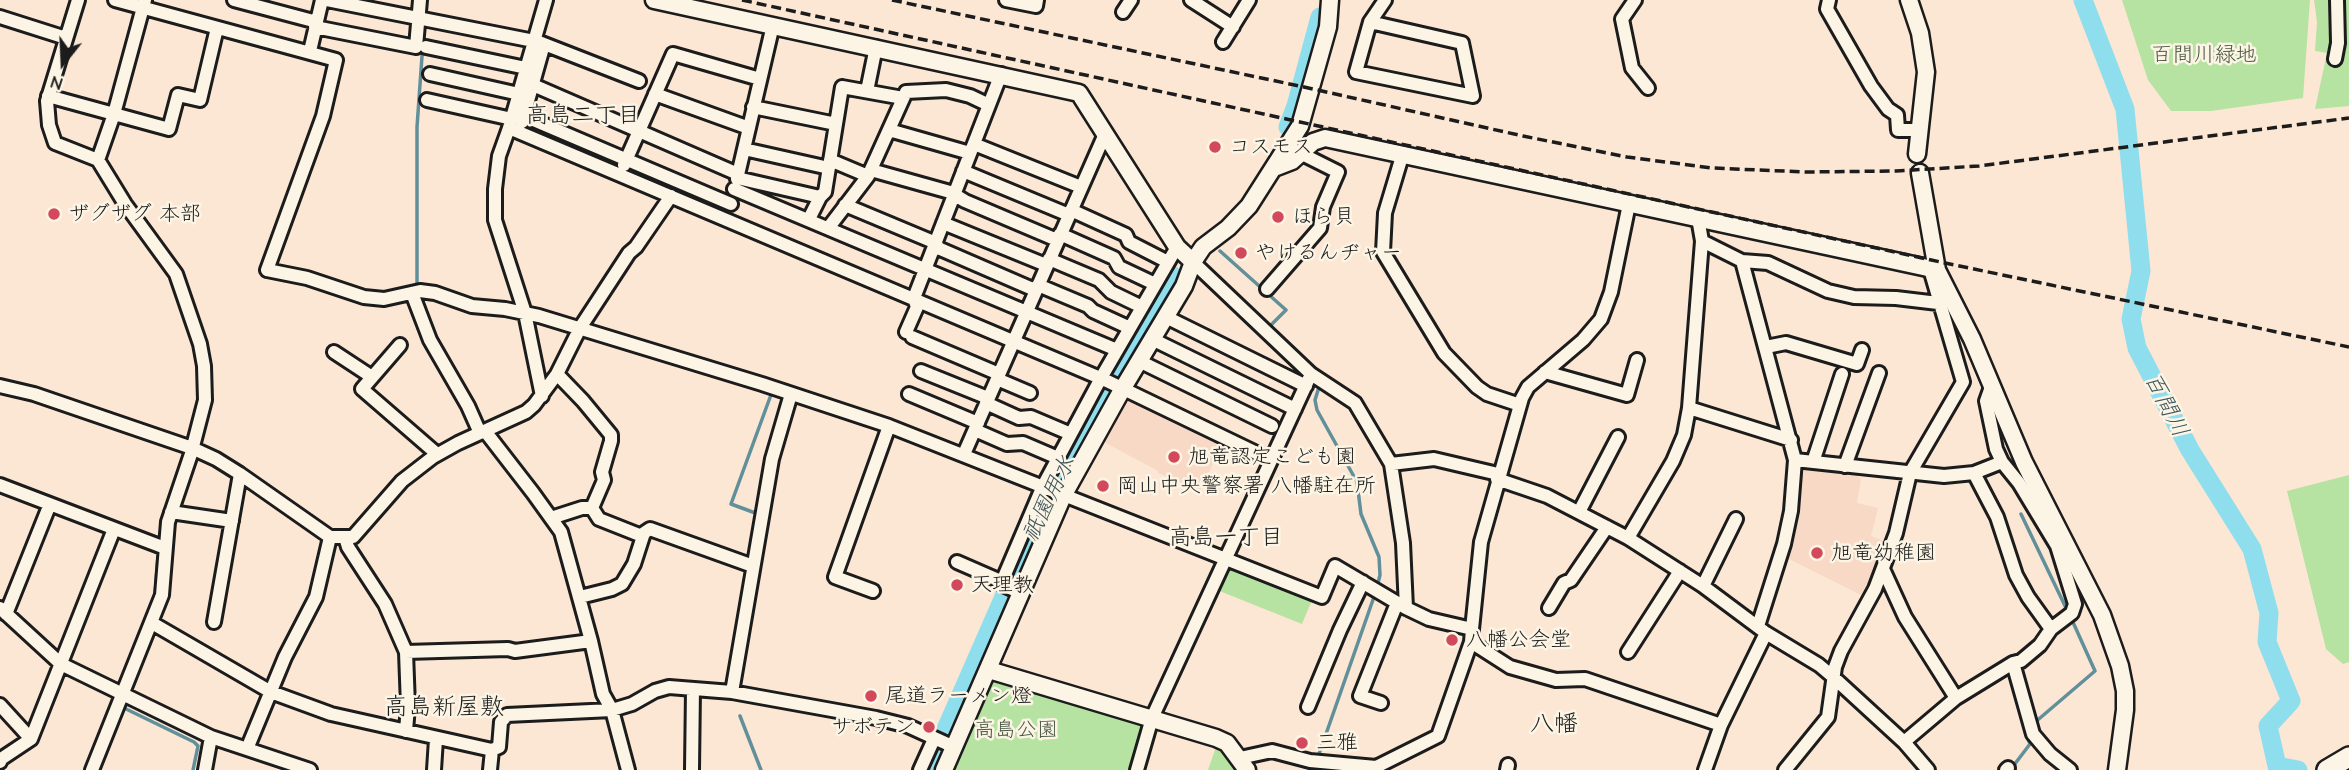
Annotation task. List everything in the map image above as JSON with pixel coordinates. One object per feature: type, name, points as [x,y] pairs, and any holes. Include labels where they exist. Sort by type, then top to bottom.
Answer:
[{"type":"main road","points":[[2327,770],[2349,757]]},
{"type":"street","points":[[78,0],[64,37],[48,96],[50,125],[55,143],[103,164],[125,204],[176,274],[200,344],[205,400],[180,490],[171,512],[164,548],[162,595],[92,770]]},
{"type":"street","points":[[116,0],[144,3],[217,28],[336,60],[323,116],[267,270],[307,278],[364,297],[384,299],[416,292],[435,293],[472,306],[525,313],[791,394],[890,426],[964,454],[1322,597],[1335,566],[1401,605],[1472,636],[1510,667],[1556,680],[1585,679],[1721,725]]},
{"type":"street","points":[[234,0],[316,25],[416,47],[420,0]]},
{"type":"street","points":[[310,51],[324,0],[539,43],[639,81]]},
{"type":"street","points":[[542,396],[525,313],[495,220],[495,190],[499,156],[533,85],[546,0]]},
{"type":"street","points":[[654,0],[1079,93],[1177,247],[1308,380]]},
{"type":"street","points":[[1006,0],[1035,6],[1037,0]]},
{"type":"street","points":[[1123,12],[1131,0]]},
{"type":"street","points":[[1191,0],[1233,27]]},
{"type":"street","points":[[1223,42],[1249,0]]},
{"type":"street","points":[[1370,22],[1462,43],[1473,96],[1356,72],[1370,22],[1385,0]]},
{"type":"street","points":[[1635,0],[1622,19],[1632,68],[1648,88]]},
{"type":"street","points":[[1829,0],[1827,9],[1871,86],[1888,109],[1897,115],[1898,130],[1920,130]]},
{"type":"street","points":[[1909,0],[1924,54],[1925,93],[1917,154]]},
{"type":"street","points":[[2335,59],[2338,43],[2337,0]]},
{"type":"street","points":[[920,770],[942,743],[989,670],[1009,588],[1044,488],[1071,434],[1111,383],[1139,361],[1184,286],[1193,262],[1203,247],[1228,228],[1249,206],[1300,126],[1328,27],[1327,2]]},
{"type":"street","points":[[98,160],[114,114],[144,3]]},
{"type":"street","points":[[0,17],[64,37]]},
{"type":"street","points":[[727,220],[773,25]]},
{"type":"street","points":[[48,96],[169,129],[178,95],[200,100],[217,28]]},
{"type":"street","points":[[516,124],[519,94],[526,68],[539,43]]},
{"type":"street","points":[[426,47],[526,68]]},
{"type":"street","points":[[867,91],[876,47]]},
{"type":"street","points":[[620,175],[673,54],[760,79]]},
{"type":"street","points":[[430,74],[519,94]]},
{"type":"street","points":[[1001,74],[914,298],[917,307],[909,335],[1030,393]]},
{"type":"street","points":[[533,85],[639,131],[828,228],[1117,350]]},
{"type":"street","points":[[809,219],[825,192],[842,86],[903,98]]},
{"type":"street","points":[[828,228],[869,173],[906,92],[946,90],[970,96],[989,105]]},
{"type":"street","points":[[655,94],[749,128]]},
{"type":"street","points":[[428,100],[516,124],[626,160],[731,204]]},
{"type":"street","points":[[753,107],[836,124]]},
{"type":"street","points":[[516,124],[620,175],[1111,383],[1271,460]]},
{"type":"street","points":[[889,130],[972,149],[1081,187]]},
{"type":"street","points":[[964,454],[1105,134]]},
{"type":"street","points":[[1274,168],[1292,161],[1313,142],[1325,138],[1933,269],[1972,339],[2061,544],[2075,604],[2072,613],[2021,661],[2012,663],[1956,698],[1904,742]]},
{"type":"street","points":[[744,149],[830,164],[954,195],[1114,258],[1119,267],[1155,285]]},
{"type":"street","points":[[1267,289],[1320,228],[1324,207],[1338,172],[1300,153]]},
{"type":"street","points":[[1403,153],[1385,213],[1383,252],[1444,353],[1487,394],[1520,405]]},
{"type":"street","points":[[963,172],[1126,235],[1129,242],[1168,262]]},
{"type":"street","points":[[1785,770],[1828,717],[1832,676],[1840,651],[1875,589],[1883,569],[1896,533],[1910,473],[1963,382],[1938,303],[1920,173]]},
{"type":"street","points":[[736,180],[820,197]]},
{"type":"street","points":[[0,386],[34,394],[192,447],[240,474],[330,537],[353,537],[402,481],[437,454],[526,412],[542,396],[557,374],[580,328],[671,196]]},
{"type":"street","points":[[989,670],[1216,738],[1227,744],[1243,764],[1272,751],[1310,761],[1376,767],[1438,736],[1472,636],[1480,542],[1520,405],[1528,387],[1583,340],[1601,318],[1611,292],[1629,204]]},
{"type":"street","points":[[845,205],[936,243],[938,248],[1088,306],[1093,312],[1130,328]]},
{"type":"street","points":[[1628,538],[1673,461],[1684,435],[1689,408],[1702,241],[1698,218]]},
{"type":"street","points":[[943,223],[1099,280],[1111,292],[1142,307]]},
{"type":"street","points":[[1702,241],[1742,261],[1768,263],[1828,290],[1854,297],[1938,303]]},
{"type":"street","points":[[1009,588],[1061,495],[1111,383],[1117,350],[1177,247]]},
{"type":"street","points":[[1705,770],[1762,629],[1791,511],[1796,460],[1742,261]]},
{"type":"street","points":[[416,292],[430,340],[468,406],[556,517],[583,596],[603,694],[612,710],[628,770]]},
{"type":"street","points":[[1166,317],[1355,403],[1391,464],[1403,542],[1401,605],[1360,696],[1381,703]]},
{"type":"street","points":[[1152,339],[1295,409]]},
{"type":"street","points":[[1766,347],[1786,343],[1857,364],[1862,350]]},
{"type":"street","points":[[400,345],[362,389],[437,454]]},
{"type":"street","points":[[334,352],[372,377]]},
{"type":"street","points":[[1545,372],[1627,395],[1637,360]]},
{"type":"street","points":[[1139,361],[1272,426]]},
{"type":"street","points":[[921,371],[1019,418],[1031,417],[1071,434]]},
{"type":"street","points":[[1845,466],[1879,373]]},
{"type":"street","points":[[557,374],[611,435],[602,472],[604,480],[592,508],[594,515],[605,523],[642,536]]},
{"type":"street","points":[[1813,462],[1843,374]]},
{"type":"street","points":[[1137,770],[1152,718],[1308,380]]},
{"type":"street","points":[[1991,387],[1986,401],[1996,449],[2002,462],[2061,544],[2102,615],[2120,666],[2125,691],[2125,710],[2117,770]]},
{"type":"street","points":[[732,692],[772,459],[791,394]]},
{"type":"street","points":[[909,394],[1007,444],[1023,443],[1058,458]]},
{"type":"street","points":[[1689,408],[1791,440]]},
{"type":"street","points":[[873,591],[835,577],[890,426]]},
{"type":"street","points":[[1579,512],[1618,437]]},
{"type":"street","points":[[1391,464],[1434,459],[1498,477],[1547,496],[1628,538],[1819,665],[1904,742],[1928,770]]},
{"type":"street","points":[[1796,460],[1944,476],[1974,473],[2002,462]]},
{"type":"street","points":[[1974,473],[1997,517],[2016,575],[2028,597],[2052,629]]},
{"type":"street","points":[[214,622],[240,474]]},
{"type":"street","points":[[0,485],[164,548]]},
{"type":"street","points":[[50,504],[3,611],[61,664],[211,737],[247,749],[274,764],[310,770]]},
{"type":"street","points":[[556,517],[582,508],[592,508]]},
{"type":"street","points":[[171,512],[232,521]]},
{"type":"street","points":[[1703,586],[1736,519]]},
{"type":"street","points":[[1549,608],[1564,583],[1572,579],[1607,527]]},
{"type":"street","points":[[0,762],[32,738],[114,529]]},
{"type":"street","points":[[583,596],[622,584],[634,564],[642,536],[650,529],[753,566]]},
{"type":"street","points":[[247,749],[285,657],[316,597],[330,537]]},
{"type":"street","points":[[345,537],[348,547],[385,604],[406,652],[406,731]]},
{"type":"street","points":[[957,562],[996,579],[1009,588]]},
{"type":"street","points":[[1883,569],[1905,617],[1956,698]]},
{"type":"street","points":[[1628,652],[1680,571]]},
{"type":"street","points":[[1308,707],[1339,630],[1372,588]]},
{"type":"street","points":[[152,623],[271,692],[331,714],[492,750],[499,747],[501,722],[507,715],[612,710],[669,687],[732,692],[877,718],[908,726],[942,743]]},
{"type":"street","points":[[406,652],[515,651],[591,641]]},
{"type":"street","points":[[2012,663],[2033,734],[2062,767]]},
{"type":"street","points":[[692,770],[693,689]]},
{"type":"street","points":[[0,705],[32,738]]},
{"type":"street","points":[[205,770],[211,737]]},
{"type":"street","points":[[433,770],[436,739]]},
{"type":"street","points":[[942,743],[944,770]]},
{"type":"street","points":[[490,770],[492,750]]},
{"type":"shaded area","name":"旭竜認定こども園","points":[[1134,399],[1223,443],[1200,491],[1158,473],[1104,442],[1126,401]]},
{"type":"shaded area","points":[[1805,468],[1856,474],[1861,479],[1857,503],[1878,508],[1871,536],[1886,542],[1877,569],[1863,596],[1787,558],[1801,472]]},
{"type":"green space","name":"百間川緑地","points":[[2122,0],[2310,0],[2303,98],[2211,111],[2171,111],[2148,80]]},
{"type":"green space","points":[[2314,0],[2349,0],[2349,106],[2315,109],[2327,53],[2315,51],[2317,22]]},
{"type":"green space","points":[[2349,475],[2349,662],[2343,664],[2326,649],[2287,491]]},
{"type":"green space","points":[[1227,566],[1312,600],[1302,624],[1217,590]]},
{"type":"green space","name":"高島公園","points":[[994,681],[1146,727],[1133,770],[954,770]]},
{"type":"green space","points":[[1217,744],[1233,761],[1239,770],[1208,770]]},
{"type":"waterway","points":[[417,290],[417,127],[426,0]]},
{"type":"waterway","points":[[541,39],[553,0]]},
{"type":"waterway","name":"百間川","points":[[2083,0],[2125,109],[2141,271],[2131,319],[2137,348],[2190,450],[2252,549],[2269,613],[2267,642],[2291,701],[2268,726],[2277,766],[2298,770]]},
{"type":"waterway","name":"祇園用水","points":[[1288,127],[1320,17]]},
{"type":"waterway","points":[[558,155],[664,201]]},
{"type":"waterway","points":[[1220,251],[1286,310],[1270,326]]},
{"type":"waterway","name":"祇園用水","points":[[928,770],[1053,485],[1113,376],[1173,276]]},
{"type":"waterway","points":[[1319,387],[1315,400],[1317,410],[1357,482],[1361,514],[1379,557],[1380,575],[1377,587]]},
{"type":"waterway","points":[[758,514],[731,504],[772,392]]},
{"type":"waterway","points":[[492,431],[532,482]]},
{"type":"waterway","points":[[2021,514],[2067,610]]},
{"type":"waterway","points":[[560,520],[567,528],[585,595]]},
{"type":"waterway","points":[[139,636],[155,595],[158,556]]},
{"type":"waterway","points":[[1319,754],[1375,594]]},
{"type":"waterway","points":[[2033,724],[2095,671],[2072,620]]},
{"type":"waterway","points":[[598,646],[604,673]]},
{"type":"waterway","points":[[124,708],[194,742],[198,746],[193,770]]},
{"type":"waterway","points":[[607,715],[621,770]]},
{"type":"waterway","points":[[740,716],[761,770]]},
{"type":"waterway","points":[[2011,769],[2030,744],[2025,731],[2028,729]]},
{"type":"railway","points":[[742,0],[1945,263],[2349,347]]},
{"type":"railway","points":[[892,0],[1523,136],[1627,157],[1712,168],[1806,172],[1896,171],[1979,166],[2349,118]]},
{"type":"place","name":"コスモス","points":[[1215,147]]},
{"type":"place","name":"ザグザグ 本部","points":[[54,214]]},
{"type":"place","name":"ほら貝","points":[[1278,217]]},
{"type":"place","name":"やけるんヂャー","points":[[1241,253]]},
{"type":"place","name":"旭竜認定こども園","points":[[1174,457]]},
{"type":"place","name":"岡山中央警察署 八幡駐在所","points":[[1103,486]]},
{"type":"place","name":"旭竜幼稚園","points":[[1817,553]]},
{"type":"place","name":"天理教","points":[[957,585]]},
{"type":"place","name":"八幡公会堂","points":[[1452,640]]},
{"type":"place","name":"尾道ラーメン燈","points":[[871,696]]},
{"type":"place","name":"サボテン","points":[[929,727]]},
{"type":"place","name":"三雅","points":[[1302,743]]},
{"type":"district","name":"高島二丁目","points":[[583,115]]},
{"type":"district","name":"高島一丁目","points":[[1226,537]]},
{"type":"district","name":"高島新屋敷","points":[[444,707]]},
{"type":"district","name":"八幡","points":[[1554,724]]}]
